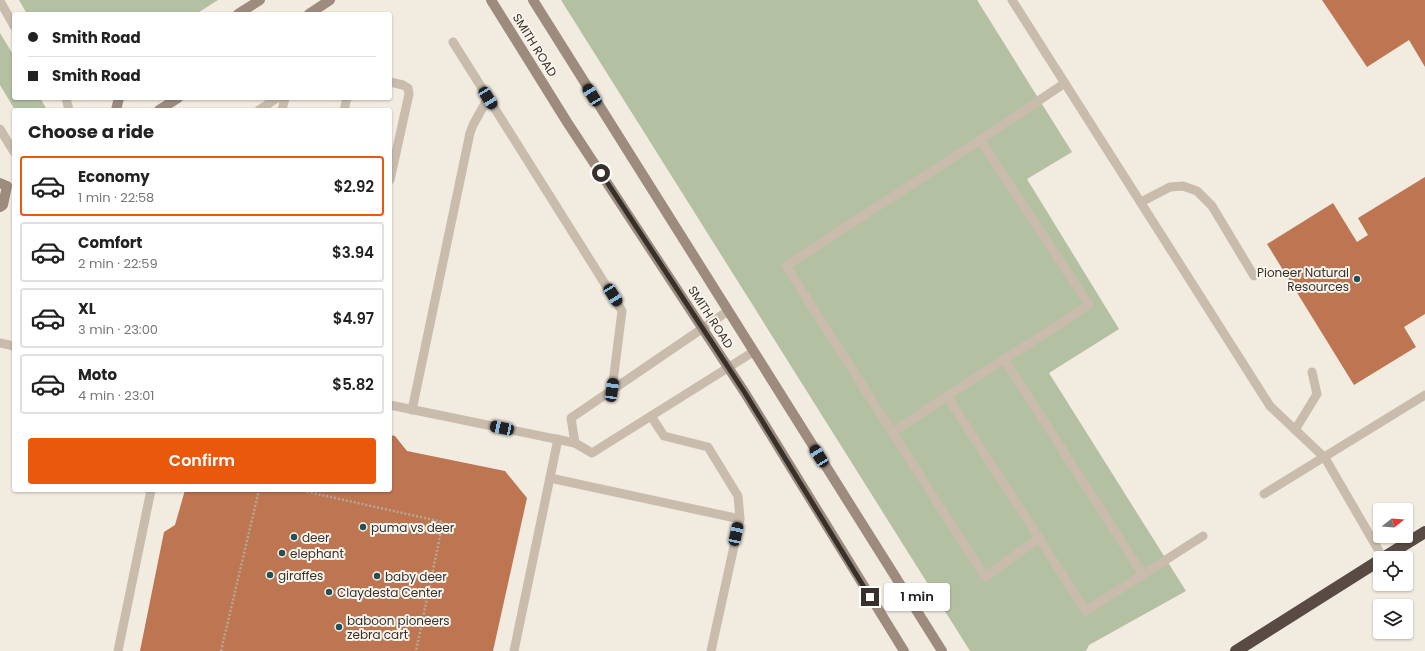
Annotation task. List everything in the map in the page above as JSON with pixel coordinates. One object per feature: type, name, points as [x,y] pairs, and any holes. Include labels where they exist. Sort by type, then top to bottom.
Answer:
[{"type":"highway","points":[[1394,551],[1425,532]]},
{"type":"highway","points":[[1236,651],[1373,564]]},
{"type":"street","points":[[241,12],[260,0]]},
{"type":"street","points":[[312,12],[330,0]]},
{"type":"street","name":"SMITH ROAD","points":[[491,0],[567,122],[729,368],[904,651]]},
{"type":"street","name":"SMITH ROAD","points":[[533,0],[942,651]]},
{"type":"street","points":[[162,108],[175,100]]},
{"type":"street","points":[[0,207],[3,205],[7,184]]},
{"type":"lane","points":[[1012,0],[1270,406],[1325,458],[1379,551]]},
{"type":"lane","points":[[0,1],[12,22]]},
{"type":"lane","points":[[453,42],[622,311],[612,390]]},
{"type":"lane","points":[[392,82],[408,88],[409,94],[392,171]]},
{"type":"lane","points":[[1039,538],[985,576],[786,266],[1065,83]]},
{"type":"lane","points":[[412,410],[470,133],[473,124],[488,98]]},
{"type":"lane","points":[[262,108],[274,100]]},
{"type":"lane","points":[[0,129],[12,149]]},
{"type":"lane","points":[[892,432],[1089,304],[980,140]]},
{"type":"lane","points":[[1141,202],[1170,187],[1183,186],[1197,191],[1212,206],[1254,276]]},
{"type":"lane","points":[[575,443],[571,418],[728,311]]},
{"type":"lane","points":[[0,343],[12,346]]},
{"type":"lane","points":[[392,405],[575,443],[592,453],[753,352]]},
{"type":"lane","points":[[1004,360],[1143,574]]},
{"type":"lane","points":[[1295,430],[1316,394],[1312,372]]},
{"type":"lane","points":[[1264,494],[1325,458],[1425,395]]},
{"type":"lane","points":[[948,396],[1086,611],[1203,536]]},
{"type":"lane","points":[[651,416],[664,436],[708,447],[738,496],[740,519],[711,651]]},
{"type":"lane","points":[[514,651],[558,439]]},
{"type":"lane","points":[[550,478],[740,519]]},
{"type":"lane","points":[[118,651],[151,492]]},
{"type":"path","points":[[221,651],[259,492]]},
{"type":"path","points":[[308,492],[443,522],[416,651]]},
{"type":"green space","points":[[19,0],[218,0],[199,12],[26,12]]},
{"type":"green space","points":[[561,0],[977,0],[1072,152],[1027,179],[1119,329],[1049,373],[1186,591],[1089,645],[1086,651],[970,651]]},
{"type":"green space","points":[[0,33],[12,53],[12,100],[41,100],[46,108],[14,108],[0,85]]},
{"type":"building","points":[[1322,0],[1425,0],[1425,67],[1409,40],[1367,67]]},
{"type":"building","name":"Pioneer Natural Resources","points":[[1425,177],[1425,314],[1404,327],[1416,347],[1354,385],[1267,244],[1333,203],[1357,242],[1368,235],[1358,218]]},
{"type":"building","name":"Claydesta Center","points":[[392,435],[395,436],[407,451],[505,471],[527,498],[493,651],[140,651],[164,532],[175,525],[184,492],[392,492]]},
{"type":"place","name":"Pioneer Natural Resources","points":[[1357,279]]},
{"type":"place","name":"puma vs deer","points":[[363,527]]},
{"type":"place","name":"deer","points":[[294,537]]},
{"type":"place","name":"elephant","points":[[282,553]]},
{"type":"place","name":"giraffes","points":[[270,575]]},
{"type":"place","name":"baby deer","points":[[377,576]]},
{"type":"place","name":"Claydesta Center","points":[[329,592]]},
{"type":"place","name":"baboon pioneers zebra cart","points":[[339,627]]},
{"type":"route","points":[[601,173],[745,393],[870,597]]}]
